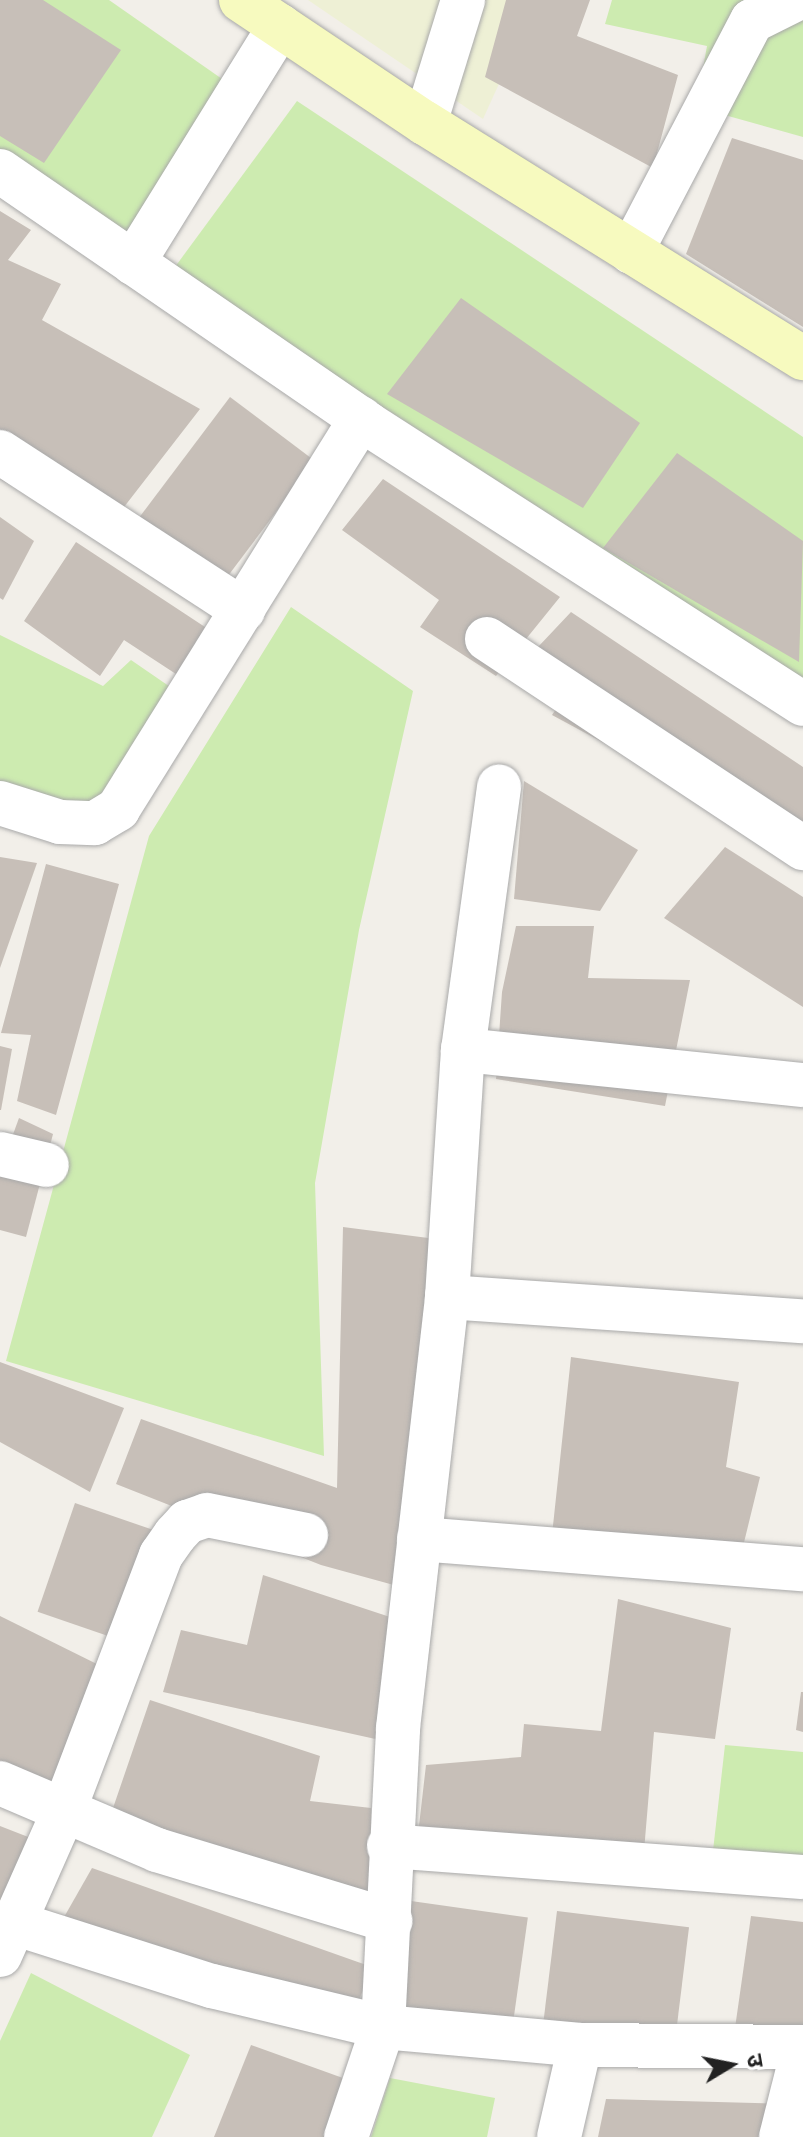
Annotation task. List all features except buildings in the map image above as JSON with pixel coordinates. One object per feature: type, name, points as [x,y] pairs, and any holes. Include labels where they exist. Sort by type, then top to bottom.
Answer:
[{"type":"street","points":[[241,0],[425,123],[803,358]]},
{"type":"street","points":[[425,123],[463,0]]},
{"type":"street","points":[[631,252],[752,21],[794,0]]},
{"type":"street","points":[[133,263],[280,26]]},
{"type":"street","points":[[1,174],[361,419],[803,704]]},
{"type":"street","points":[[0,803],[60,822],[95,823],[118,809],[361,419]]},
{"type":"street","points":[[0,452],[243,610]]},
{"type":"street","points":[[487,639],[803,848]]},
{"type":"street","points":[[346,2137],[383,2027],[390,1921],[389,1846],[419,1539],[447,1297],[463,1050],[499,786]]},
{"type":"street","points":[[463,1050],[803,1085]]},
{"type":"street","points":[[0,1154],[47,1165]]},
{"type":"street","points":[[447,1297],[803,1321]]},
{"type":"street","points":[[306,1535],[207,1515],[187,1522],[175,1535],[161,1555],[63,1813],[7,1939],[383,2027],[580,2045],[803,2049],[781,2137]]},
{"type":"street","points":[[419,1539],[803,1569]]},
{"type":"street","points":[[0,1783],[63,1813],[157,1850],[390,1921]]},
{"type":"street","points":[[389,1846],[803,1877]]},
{"type":"street","points":[[559,2137],[580,2045]]},
{"type":"green space","points":[[0,0],[109,0],[235,88],[138,248],[0,151]]},
{"type":"green space","points":[[308,0],[537,0],[483,119]]},
{"type":"green space","points":[[612,0],[803,0],[803,137],[696,107],[707,46],[605,24]]},
{"type":"green space","points":[[297,101],[803,437],[803,678],[172,271]]},
{"type":"green space","points":[[291,607],[413,691],[359,930],[315,1183],[324,1456],[6,1361],[149,836]]},
{"type":"green space","points":[[0,635],[103,686],[131,660],[179,693],[86,841],[0,821]]},
{"type":"green space","points":[[725,1745],[803,1752],[803,1892],[709,1886]]},
{"type":"green space","points":[[31,1973],[190,2055],[152,2137],[0,2137],[0,2041]]},
{"type":"green space","points":[[390,2078],[495,2098],[487,2137],[371,2137]]}]
